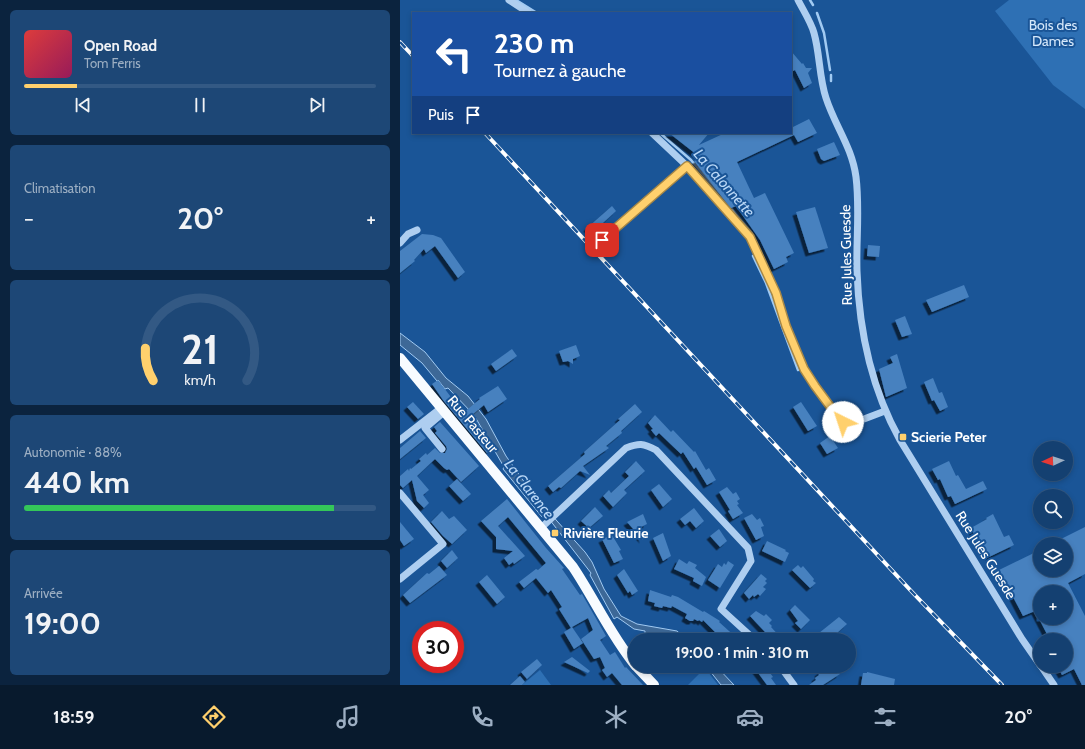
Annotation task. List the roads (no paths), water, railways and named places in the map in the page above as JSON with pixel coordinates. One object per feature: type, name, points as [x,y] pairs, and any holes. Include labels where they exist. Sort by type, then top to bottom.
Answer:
[{"type":"main road","name":"Rue Pasteur","points":[[400,358],[405,362],[443,410],[544,525],[586,586],[605,622],[628,656]]},
{"type":"main road","name":"Rue Pasteur","points":[[643,673],[654,685]]},
{"type":"street","points":[[509,0],[527,12]]},
{"type":"street","name":"Rue Jules Guesde","points":[[798,0],[814,31],[826,98],[842,133],[854,165],[859,208],[857,270],[860,313],[873,379],[885,411],[900,440],[1033,655]]},
{"type":"street","points":[[653,134],[687,166],[750,237],[776,293],[786,326],[804,369],[838,418],[843,422],[854,422],[885,411]]},
{"type":"street","points":[[602,240],[687,166]]},
{"type":"street","points":[[400,243],[408,234],[417,230]]},
{"type":"street","points":[[400,440],[443,410]]},
{"type":"street","points":[[442,450],[425,428],[443,410]]},
{"type":"street","points":[[544,525],[626,448],[636,444],[646,444],[656,450],[748,548],[751,561],[721,608],[748,633]]},
{"type":"street","points":[[400,493],[443,544],[400,579]]},
{"type":"street","points":[[785,673],[794,685]]},
{"type":"street","name":"Rue Jules Guesde","points":[[1046,673],[1054,685]]},
{"type":"water","name":"La Clarence","points":[[400,333],[425,352],[446,378],[468,396],[486,419],[506,456],[525,483],[592,562],[604,589],[621,616],[637,624],[677,631],[679,633],[645,633],[645,631],[634,629],[617,617],[614,619],[590,575],[591,573],[546,515],[542,517],[503,469],[504,467],[474,415],[448,388],[445,389],[438,380],[437,381],[422,363],[400,345]]},
{"type":"water","points":[[712,673],[723,673],[734,685],[721,685]]},
{"type":"waterway","name":"La Calonnette","points":[[516,0],[535,12]]},
{"type":"waterway","points":[[810,0],[813,5]]},
{"type":"waterway","points":[[817,13],[824,33],[830,70]]},
{"type":"waterway","points":[[831,75],[831,81]]},
{"type":"waterway","name":"La Calonnette","points":[[661,134],[691,160],[752,233]]},
{"type":"waterway","name":"La Calonnette","points":[[753,256],[766,283],[798,370]]},
{"type":"railway","points":[[400,42],[412,55]]},
{"type":"railway","points":[[486,134],[913,593],[1002,685]]},
{"type":"place","name":"Scierie Peter","points":[[903,437]]},
{"type":"place","name":"Rivière Fleurie","points":[[555,533]]},
{"type":"park label","name":"Bois des Dames","points":[[1053,34]]}]
